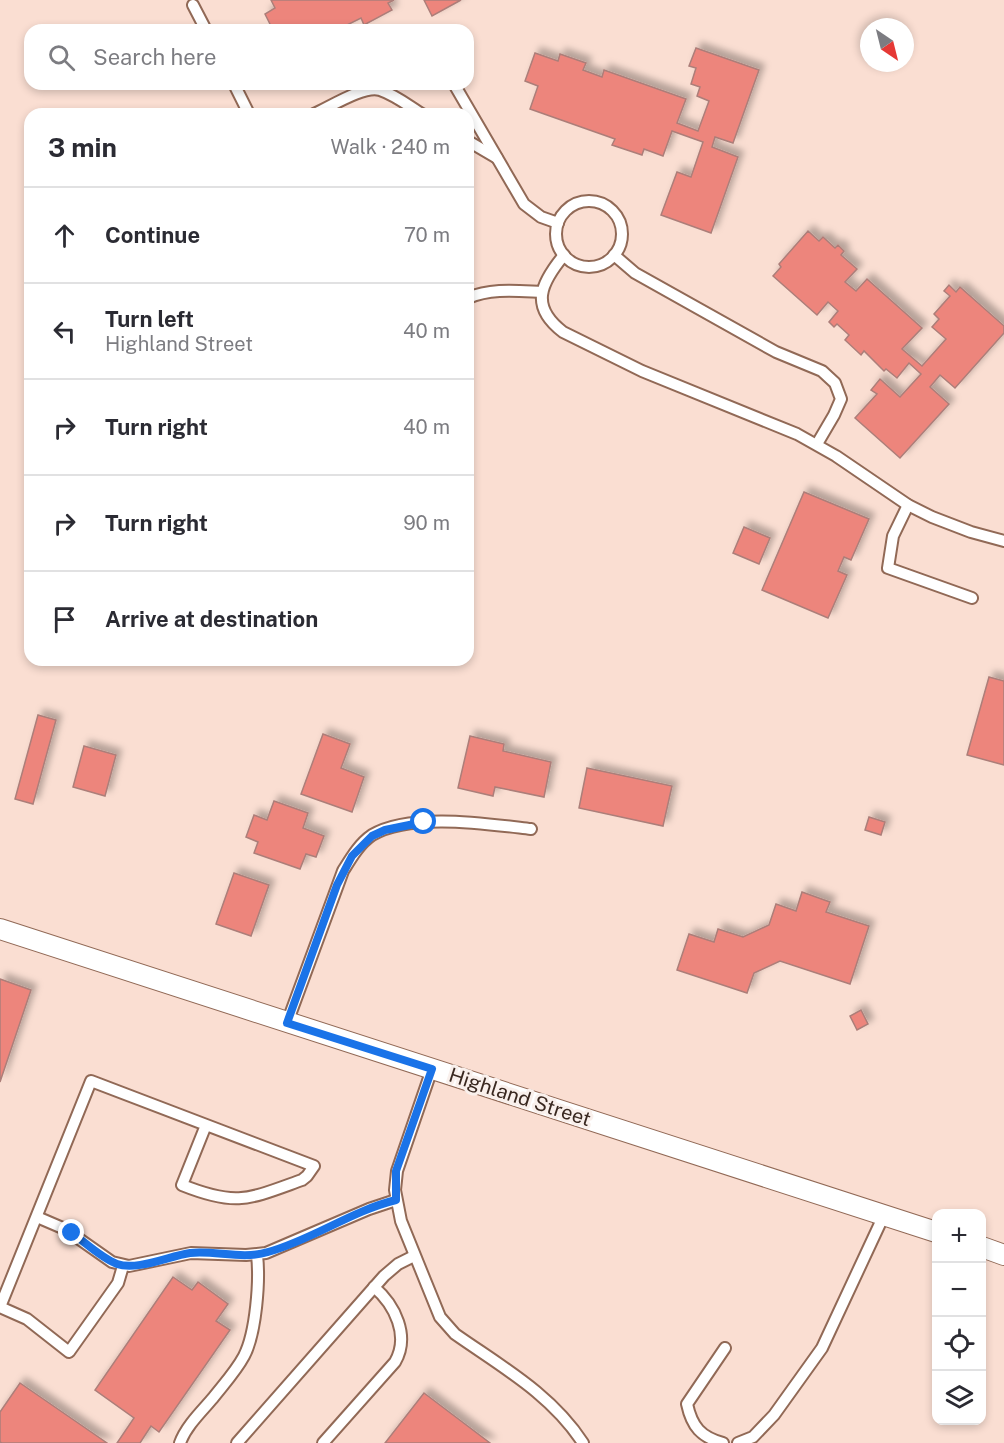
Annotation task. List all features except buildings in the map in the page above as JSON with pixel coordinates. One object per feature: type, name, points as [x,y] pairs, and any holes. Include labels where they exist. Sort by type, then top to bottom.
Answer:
[{"type":"street","name":"Highland Street","points":[[0,929],[932,1231]]},
{"type":"street","points":[[986,1249],[1004,1255]]},
{"type":"lane","points":[[194,5],[203,24]]},
{"type":"lane","points":[[237,90],[246,108]]},
{"type":"lane","points":[[327,108],[365,90]]},
{"type":"lane","points":[[381,90],[412,108]]},
{"type":"lane","points":[[458,90],[469,108]]},
{"type":"lane","points":[[474,117],[524,204],[541,217],[558,224]]},
{"type":"lane","points":[[474,145],[500,160]]},
{"type":"lane","points":[[592,201],[603,204],[616,215],[621,226],[621,240],[614,255],[604,263],[587,267],[576,264],[564,255],[557,240],[558,224],[563,214],[576,204],[592,201]]},
{"type":"lane","points":[[564,255],[549,275],[542,292],[542,304],[546,315],[554,325],[585,344],[642,371],[817,444],[908,505],[932,517],[971,532],[1004,541]]},
{"type":"lane","points":[[614,255],[634,273],[776,352],[812,366],[829,376],[835,383],[841,399],[817,444]]},
{"type":"lane","points":[[474,296],[495,291],[542,292]]},
{"type":"lane","points":[[908,505],[893,536],[888,568],[972,598]]},
{"type":"lane","points":[[287,1023],[343,871],[352,856],[372,836],[401,826],[446,821],[531,829]]},
{"type":"lane","points":[[432,1069],[396,1171],[396,1200],[414,1256],[445,1324],[455,1334],[546,1399],[568,1421],[583,1443]]},
{"type":"lane","points":[[123,1266],[118,1283],[69,1352],[27,1319],[0,1307],[91,1081],[314,1166],[308,1176],[302,1179],[254,1196],[233,1199],[203,1193],[182,1185],[206,1125]]},
{"type":"lane","points":[[37,1217],[65,1229],[112,1262],[123,1266],[135,1266],[191,1253],[257,1255],[283,1247],[369,1209],[396,1200]]},
{"type":"lane","points":[[738,1443],[753,1437],[774,1415],[822,1348],[884,1215]]},
{"type":"lane","points":[[180,1443],[244,1355],[256,1300],[257,1255]]},
{"type":"lane","points":[[237,1443],[391,1269],[414,1256]]},
{"type":"lane","points":[[323,1443],[395,1362],[402,1348],[400,1330],[393,1310],[389,1302],[374,1287]]},
{"type":"lane","points":[[723,1443],[699,1432],[690,1417],[687,1404],[725,1348]]},
{"type":"route","points":[[72,1233],[112,1262],[123,1266],[135,1266],[191,1253],[257,1255],[283,1247],[369,1209],[396,1200],[396,1171],[432,1069],[287,1023],[337,885],[352,856],[372,836],[385,830],[424,822]]}]
